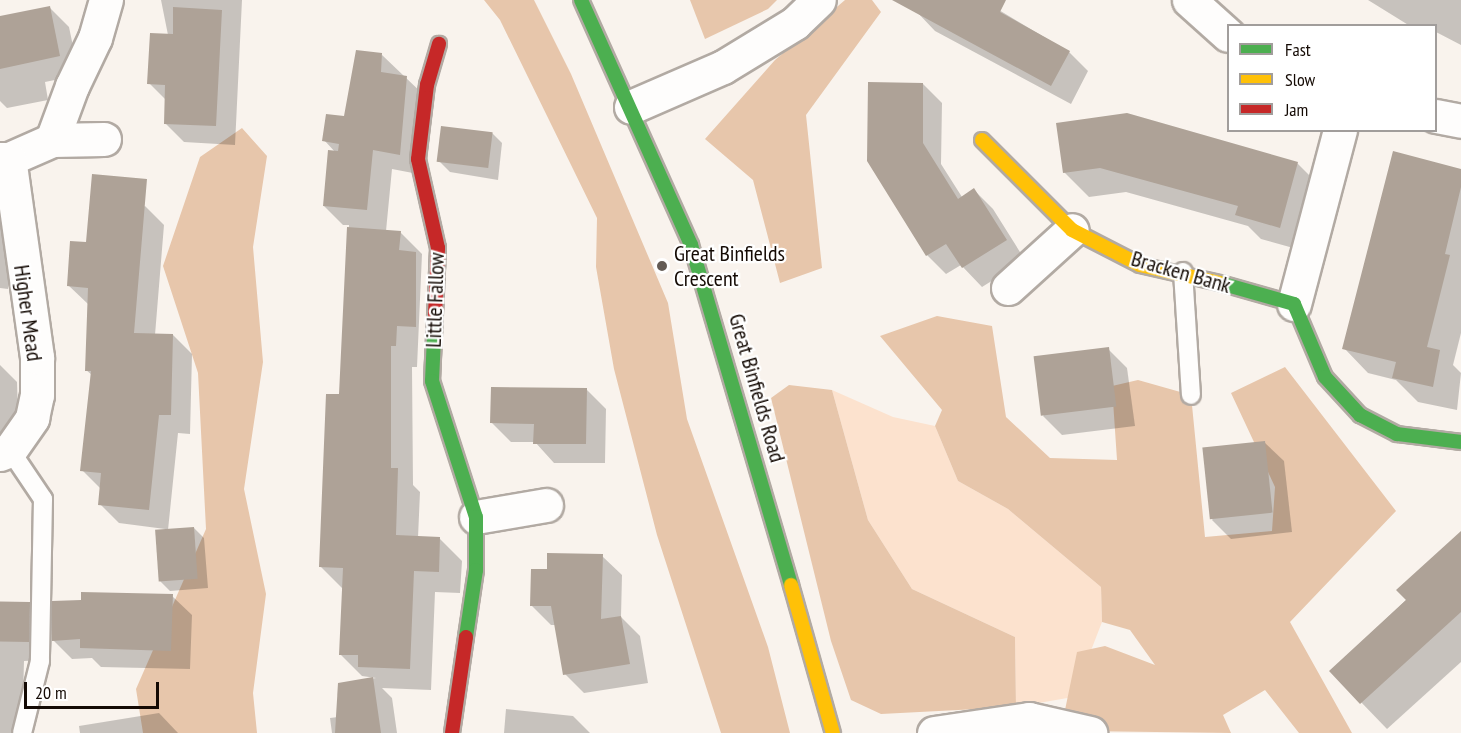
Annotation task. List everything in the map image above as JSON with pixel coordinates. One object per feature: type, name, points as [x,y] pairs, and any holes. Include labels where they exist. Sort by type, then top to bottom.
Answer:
[{"type":"street","points":[[52,140],[72,86],[95,38],[106,0]]},
{"type":"street","name":"Great Binfields Road","points":[[581,0],[695,256],[833,733]]},
{"type":"street","points":[[630,107],[723,67],[795,23],[819,0]]},
{"type":"street","points":[[1190,0],[1227,34]]},
{"type":"street","name":"Little Fallow","points":[[439,44],[427,85],[418,159],[438,248],[432,381],[476,517],[476,570],[452,733]]},
{"type":"street","points":[[1437,116],[1461,122]]},
{"type":"street","points":[[1339,132],[1294,304],[1325,376],[1360,415],[1397,434],[1461,442]]},
{"type":"street","name":"Higher Mead","points":[[5,452],[32,418],[37,357],[4,159],[52,140],[104,139]]},
{"type":"street","name":"Bracken Bank","points":[[982,140],[1072,230],[1140,265],[1183,272],[1294,304]]},
{"type":"street","points":[[1008,288],[1072,230]]},
{"type":"street","points":[[476,517],[546,505]]},
{"type":"street","points":[[934,733],[1029,719],[1090,733]]},
{"type":"lane","points":[[1183,272],[1191,395]]},
{"type":"lane","points":[[5,452],[43,499],[40,661],[22,733]]},
{"type":"shaded area","points":[[484,0],[534,0],[571,74],[668,303],[687,419],[768,647],[790,733],[721,733],[657,535],[614,369],[596,267],[597,218],[500,20]]},
{"type":"shaded area","points":[[690,0],[777,0],[768,9],[705,39]]},
{"type":"shaded area","points":[[845,0],[872,0],[881,12],[806,115],[822,268],[780,283],[753,180],[705,139],[775,60]]},
{"type":"shaded area","points":[[242,128],[267,156],[253,247],[263,362],[244,489],[266,594],[253,693],[257,733],[143,733],[136,689],[206,529],[198,373],[163,266],[200,157]]},
{"type":"shaded area","points":[[937,316],[992,326],[1006,417],[1050,458],[1117,460],[1112,386],[1138,380],[1191,395],[1205,537],[1272,531],[1275,487],[1231,393],[1285,367],[1396,511],[1290,622],[1352,733],[1299,733],[1265,690],[1223,715],[1231,733],[1081,731],[1065,710],[1077,652],[1105,646],[1155,665],[1130,630],[1102,622],[1101,587],[1008,509],[958,481],[935,426],[942,410],[880,336]]},
{"type":"shaded area","points":[[789,385],[832,390],[868,520],[912,589],[1015,637],[1016,707],[881,714],[851,700],[831,641],[771,398]]},
{"type":"shaded area","points":[[832,390],[893,417],[935,426],[958,481],[1008,509],[1101,587],[1102,622],[1073,697],[1016,707],[1015,637],[912,589],[868,520]]},
{"type":"building","points":[[892,0],[1006,0],[1000,12],[1070,51],[1051,86]]},
{"type":"building","points":[[50,6],[60,56],[0,69],[0,16]]},
{"type":"building","points":[[173,7],[222,10],[216,126],[164,124],[165,85],[147,84],[150,33],[173,34]]},
{"type":"building","points":[[356,50],[382,53],[381,72],[407,76],[400,155],[373,150],[367,210],[323,206],[328,150],[338,151],[339,144],[322,141],[326,114],[344,116]]},
{"type":"building","points":[[868,82],[923,83],[923,143],[958,199],[974,188],[1007,240],[962,268],[946,244],[926,256],[867,161]]},
{"type":"building","points":[[1127,113],[1298,162],[1280,228],[1235,215],[1238,206],[1100,168],[1063,173],[1056,123]]},
{"type":"building","points":[[441,126],[493,132],[488,168],[437,162]]},
{"type":"building","points":[[1393,151],[1461,169],[1461,187],[1445,254],[1450,255],[1427,347],[1440,350],[1433,387],[1392,378],[1396,362],[1342,349]]},
{"type":"building","points":[[92,174],[147,179],[134,333],[173,334],[171,415],[159,415],[149,510],[98,505],[101,473],[80,471],[91,371],[85,371],[88,288],[67,286],[70,241],[86,242]]},
{"type":"building","points":[[347,227],[401,231],[399,250],[416,252],[416,327],[397,326],[396,346],[391,346],[391,468],[398,468],[396,535],[440,537],[439,572],[414,571],[410,669],[358,667],[358,655],[339,655],[343,568],[319,567],[326,394],[339,394]]},
{"type":"building","points":[[1109,347],[1116,407],[1041,416],[1034,356]]},
{"type":"building","points":[[491,387],[587,388],[586,444],[533,444],[534,424],[490,423]]},
{"type":"building","points":[[1265,441],[1273,513],[1210,519],[1202,448]]},
{"type":"building","points":[[194,527],[198,579],[159,582],[155,530]]},
{"type":"building","points":[[1461,531],[1461,612],[1360,704],[1329,671],[1406,600],[1396,590]]},
{"type":"building","points":[[547,553],[603,554],[601,619],[621,616],[630,664],[563,675],[551,606],[530,606],[531,569],[547,569]]},
{"type":"building","points":[[81,592],[173,594],[171,651],[80,648],[80,639],[52,641],[52,601],[81,600]]},
{"type":"building","points":[[0,601],[30,602],[29,642],[0,641]]},
{"type":"building","points":[[373,677],[381,733],[335,733],[338,683]]},
{"type":"traffic: fast","points":[[581,0],[691,245],[791,585]]},
{"type":"traffic: fast","points":[[1220,283],[1294,304],[1325,377],[1360,415],[1397,434],[1461,442]]},
{"type":"traffic: fast","points":[[435,315],[432,381],[476,517],[476,570],[466,637]]},
{"type":"traffic: slow","points":[[982,140],[1072,230],[1140,265],[1220,283]]},
{"type":"traffic: slow","points":[[791,585],[833,733]]},
{"type":"traffic: jam","points":[[435,315],[438,248],[418,159],[427,85],[439,44]]},
{"type":"traffic: jam","points":[[452,733],[466,637]]},
{"type":"place","name":"Great Binfields Crescent","points":[[662,266]]}]
